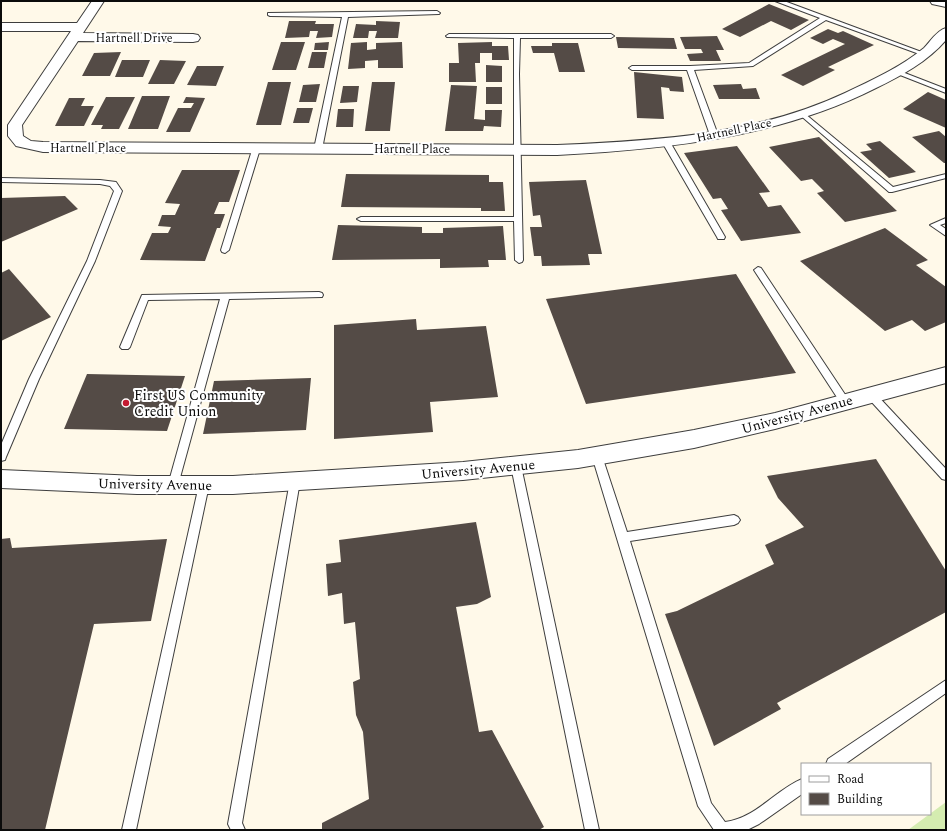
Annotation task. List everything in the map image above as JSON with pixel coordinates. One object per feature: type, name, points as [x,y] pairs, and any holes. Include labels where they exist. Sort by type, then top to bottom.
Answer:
[{"type":"street","name":"Hartnell Place","points":[[98,1],[15,125],[13,132],[15,138],[23,144],[43,147],[517,150],[601,149],[666,142],[742,130],[802,114],[842,100],[869,88],[897,72],[924,54],[946,32]]},
{"type":"street","points":[[936,1],[946,4]]},
{"type":"street","name":"Hartnell Drive","points":[[1,26],[77,32],[193,38]]},
{"type":"street","name":"University Avenue","points":[[1,479],[204,485],[464,471],[516,466],[596,456],[701,438],[775,421],[946,375]]},
{"type":"lane","points":[[778,1],[924,54]]},
{"type":"lane","points":[[270,14],[345,15],[437,13]]},
{"type":"lane","points":[[318,149],[345,15]]},
{"type":"lane","points":[[632,68],[751,66],[825,18]]},
{"type":"lane","points":[[449,36],[611,36]]},
{"type":"lane","points":[[517,36],[519,260]]},
{"type":"lane","points":[[690,68],[714,135]]},
{"type":"lane","points":[[897,72],[946,90]]},
{"type":"lane","points":[[802,114],[892,190],[946,176]]},
{"type":"lane","points":[[666,142],[721,237]]},
{"type":"lane","points":[[226,250],[256,149]]},
{"type":"lane","points":[[1,180],[100,182],[113,184],[118,191],[91,261],[34,379],[1,457]]},
{"type":"lane","points":[[361,219],[518,219]]},
{"type":"lane","points":[[946,220],[934,225],[946,233]]},
{"type":"lane","points":[[758,270],[845,402]]},
{"type":"lane","points":[[125,346],[145,297],[319,295]]},
{"type":"lane","points":[[173,485],[225,296]]},
{"type":"lane","points":[[871,395],[946,476]]},
{"type":"lane","points":[[596,456],[623,538],[705,806],[722,829],[738,827],[754,819],[801,787]]},
{"type":"lane","points":[[516,466],[588,804],[592,830]]},
{"type":"lane","points":[[238,830],[235,824],[295,481]]},
{"type":"lane","points":[[129,830],[204,485]]},
{"type":"lane","points":[[623,538],[734,520]]},
{"type":"lane","points":[[834,763],[946,686]]},
{"type":"green space","points":[[946,802],[946,830],[908,830],[928,815],[931,815],[931,813]]},
{"type":"building","points":[[769,4],[809,20],[791,30],[771,21],[740,37],[722,29]]},
{"type":"building","points":[[289,21],[316,21],[315,24],[334,24],[332,37],[316,38],[318,31],[310,31],[309,37],[285,38]]},
{"type":"building","points":[[376,21],[400,22],[398,38],[375,38],[377,31],[369,31],[368,38],[353,38],[356,24],[376,25]]},
{"type":"building","points":[[828,29],[838,33],[843,31],[874,45],[828,67],[835,70],[803,86],[781,75],[845,44],[833,39],[823,44],[810,38]]},
{"type":"building","points":[[717,36],[724,50],[716,50],[721,61],[690,61],[687,54],[703,53],[701,49],[685,49],[680,37]]},
{"type":"building","points":[[616,37],[674,38],[677,49],[618,48]]},
{"type":"building","points":[[281,42],[305,42],[296,70],[272,70]]},
{"type":"building","points":[[329,42],[328,50],[314,50],[315,43]]},
{"type":"building","points":[[367,42],[367,50],[376,49],[376,43],[402,42],[403,68],[378,68],[378,60],[365,61],[365,68],[348,69],[351,43]]},
{"type":"building","points":[[492,42],[492,46],[508,46],[509,60],[492,60],[492,53],[480,53],[480,63],[475,63],[476,82],[449,82],[449,63],[459,63],[458,43]]},
{"type":"building","points":[[552,43],[578,43],[585,72],[559,72],[554,53],[533,53],[531,46],[552,46]]},
{"type":"building","points":[[121,52],[110,76],[82,76],[94,53]]},
{"type":"building","points":[[312,52],[327,52],[324,68],[308,68]]},
{"type":"building","points":[[122,60],[150,60],[143,77],[115,77]]},
{"type":"building","points":[[160,60],[186,61],[174,84],[148,84]]},
{"type":"building","points":[[486,65],[502,66],[502,82],[486,82]]},
{"type":"building","points":[[197,66],[224,66],[216,86],[187,85]]},
{"type":"building","points":[[634,72],[682,77],[684,92],[670,91],[669,88],[661,87],[664,119],[637,118]]},
{"type":"building","points":[[268,82],[291,82],[281,125],[256,125]]},
{"type":"building","points":[[372,82],[395,82],[390,131],[365,131]]},
{"type":"building","points":[[320,84],[316,102],[299,102],[303,85]]},
{"type":"building","points":[[741,84],[743,89],[756,88],[760,99],[719,99],[713,85]]},
{"type":"building","points":[[451,85],[477,86],[474,119],[485,120],[485,110],[502,110],[501,127],[484,126],[483,131],[445,131]]},
{"type":"building","points":[[343,86],[359,86],[357,102],[340,103]]},
{"type":"building","points":[[486,87],[502,87],[502,104],[486,104]]},
{"type":"building","points":[[928,92],[946,100],[946,128],[903,109]]},
{"type":"building","points":[[142,96],[170,96],[158,129],[128,129]]},
{"type":"building","points":[[106,97],[135,97],[119,129],[101,129],[103,125],[91,125]]},
{"type":"building","points":[[186,97],[205,98],[190,132],[166,132],[178,108],[191,108],[194,103],[183,103]]},
{"type":"building","points":[[69,98],[85,98],[81,106],[94,106],[84,126],[55,126]]},
{"type":"building","points":[[297,108],[313,108],[309,123],[293,123]]},
{"type":"building","points":[[338,109],[354,109],[353,127],[336,127]]},
{"type":"building","points":[[939,131],[946,137],[946,163],[944,163],[912,137]]},
{"type":"building","points":[[819,137],[897,211],[845,222],[817,193],[824,191],[812,179],[801,181],[769,147]]},
{"type":"building","points":[[880,141],[916,172],[889,178],[860,152],[872,150],[866,144]]},
{"type":"building","points":[[737,146],[770,192],[759,193],[768,207],[781,205],[801,233],[741,241],[721,210],[728,209],[721,198],[713,199],[684,153]]},
{"type":"building","points":[[182,170],[240,170],[229,202],[219,202],[214,214],[225,214],[220,228],[217,228],[205,261],[140,260],[152,233],[168,233],[171,227],[158,226],[162,215],[175,215],[180,204],[165,203]]},
{"type":"building","points":[[346,174],[489,175],[489,182],[503,182],[505,211],[481,211],[481,208],[341,207]]},
{"type":"building","points":[[586,180],[602,254],[588,254],[590,265],[542,266],[541,256],[534,256],[530,227],[542,227],[540,215],[533,216],[529,182]]},
{"type":"building","points":[[65,196],[78,209],[1,242],[1,198]]},
{"type":"building","points":[[338,225],[422,227],[422,233],[443,233],[443,228],[503,226],[506,260],[488,260],[489,267],[440,268],[440,259],[332,260]]},
{"type":"building","points":[[885,228],[928,260],[916,265],[946,287],[946,322],[925,331],[912,320],[885,331],[800,261]]},
{"type":"building","points":[[9,269],[51,317],[1,341],[1,273]]},
{"type":"building","points":[[736,274],[796,373],[586,404],[546,299]]},
{"type":"building","points":[[416,319],[417,330],[486,326],[498,397],[430,402],[433,432],[334,439],[334,325]]},
{"type":"building","name":"First US Community Credit Union","points":[[87,374],[185,376],[167,431],[64,429]]},
{"type":"building","points":[[311,378],[306,430],[203,434],[214,381]]},
{"type":"building","points":[[876,459],[946,571],[946,612],[777,703],[781,709],[714,746],[665,614],[677,611],[774,564],[765,545],[804,527],[778,498],[767,476]]},
{"type":"building","points":[[476,522],[491,597],[477,604],[456,607],[479,732],[492,730],[544,827],[539,830],[322,830],[322,823],[369,799],[363,732],[356,715],[353,682],[360,679],[355,622],[344,624],[342,593],[328,596],[326,564],[341,562],[339,540]]},
{"type":"building","points":[[10,538],[12,548],[167,539],[151,621],[94,624],[45,830],[1,830],[1,539]]},
{"type":"place","name":"First US Community Credit Union","points":[[126,403]]}]
